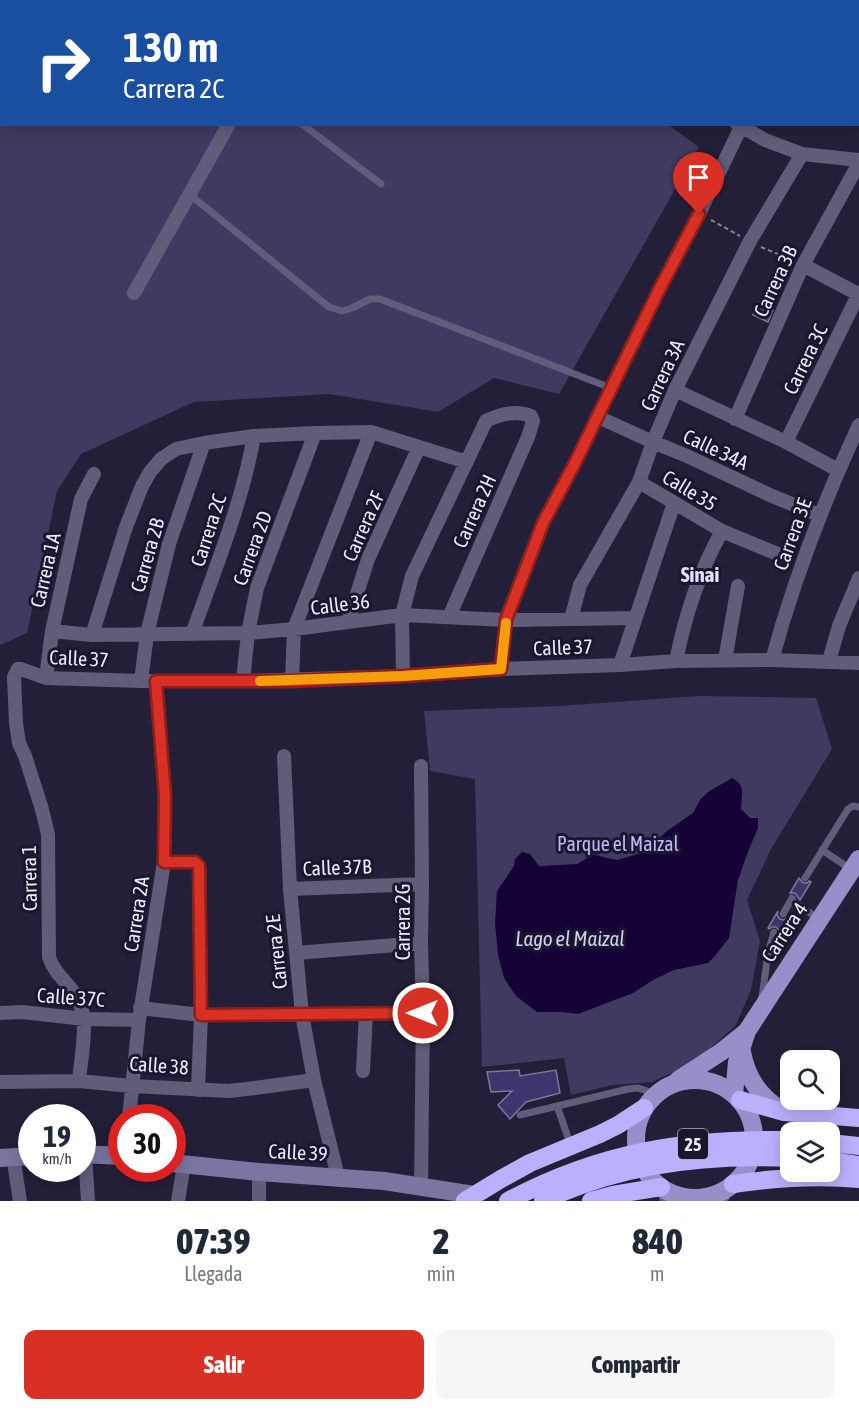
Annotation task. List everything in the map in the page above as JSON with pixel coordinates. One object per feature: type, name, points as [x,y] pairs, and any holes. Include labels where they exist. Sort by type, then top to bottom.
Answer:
[{"type":"highway","points":[[737,1097],[784,1112],[859,1118]]},
{"type":"highway","points":[[469,1198],[530,1163],[572,1147],[618,1125],[644,1108]]},
{"type":"highway","name":"25","points":[[543,1201],[581,1186],[625,1163],[672,1146],[704,1142],[780,1140]]},
{"type":"highway","points":[[840,1144],[859,1146]]},
{"type":"highway","name":"25","points":[[508,1201],[560,1176],[625,1163],[654,1165],[750,1156],[780,1158]]},
{"type":"highway","points":[[840,1162],[859,1165]]},
{"type":"highway","points":[[727,1191],[780,1178],[831,1176],[859,1179]]},
{"type":"highway","points":[[591,1201],[613,1195],[661,1189]]},
{"type":"main road","name":"Carrera 4","points":[[737,1097],[736,1070],[744,1038],[855,864]]},
{"type":"main road","name":"Carrera 4","points":[[664,1089],[744,1038]]},
{"type":"main road","points":[[744,1038],[748,1073],[754,1085],[784,1112]]},
{"type":"main road","points":[[698,1079],[711,1082],[737,1097],[747,1111],[754,1135],[749,1161],[740,1177],[727,1191],[696,1198],[679,1196],[661,1189],[642,1166],[637,1150],[638,1120],[644,1108],[664,1089],[684,1080],[698,1079]]},
{"type":"street","points":[[134,293],[228,126]]},
{"type":"street","points":[[501,669],[506,620],[543,523],[699,214],[739,126],[765,140],[802,154],[859,162]]},
{"type":"street","name":"Carrera 3A","points":[[571,619],[580,585],[639,482],[652,442],[675,390],[750,242],[802,154]]},
{"type":"street","name":"Carrera 3B","points":[[735,418],[802,265],[859,162]]},
{"type":"street","points":[[802,265],[859,293]]},
{"type":"street","name":"Carrera 3C","points":[[786,442],[859,293]]},
{"type":"street","name":"Calle 34A","points":[[675,390],[786,442],[838,470]]},
{"type":"street","name":"Carrera 2H","points":[[448,617],[528,437],[533,421],[531,416],[506,414],[486,421],[466,462]]},
{"type":"street","name":"Calle 34A","points":[[598,417],[819,515]]},
{"type":"street","name":"Carrera 3E","points":[[772,660],[819,515],[859,426]]},
{"type":"street","points":[[292,681],[294,629],[372,432]]},
{"type":"street","points":[[92,635],[126,527],[142,486],[161,459],[176,449],[254,436],[372,432],[466,462],[412,576],[402,615],[403,676]]},
{"type":"street","name":"Carrera 2D","points":[[243,681],[248,633],[257,588],[315,433]]},
{"type":"street","name":"Carrera 2C","points":[[192,634],[239,498],[254,436]]},
{"type":"street","name":"Carrera 2B","points":[[141,681],[147,634],[169,544],[204,443]]},
{"type":"street","name":"Carrera 2F","points":[[348,622],[368,559],[419,447]]},
{"type":"street","name":"Carrera 1A","points":[[46,678],[52,631],[81,499],[94,474]]},
{"type":"street","name":"Calle 35","points":[[639,482],[722,531],[780,555]]},
{"type":"street","points":[[620,665],[674,503]]},
{"type":"street","points":[[676,661],[683,628],[697,584],[722,531]]},
{"type":"street","points":[[829,661],[839,626],[859,578]]},
{"type":"street","points":[[725,660],[738,586]]},
{"type":"street","name":"Calle 36","points":[[52,631],[92,635],[248,633],[402,615],[506,620],[634,618]]},
{"type":"street","name":"Calle 37","points":[[18,669],[46,678],[141,681],[292,681],[676,661],[772,660],[859,663]]},
{"type":"street","name":"Carrera 1","points":[[18,669],[14,677],[19,743],[41,806],[48,834],[49,957],[51,965],[80,1002],[85,1020],[79,1081]]},
{"type":"street","name":"Carrera 2A","points":[[130,1104],[139,1014],[164,862],[165,796],[156,681]]},
{"type":"street","name":"Carrera 2E","points":[[284,756],[290,889],[302,1014],[314,1080],[339,1177]]},
{"type":"street","name":"Carrera 2G","points":[[421,766],[423,1194]]},
{"type":"street","points":[[164,862],[191,861],[199,866],[201,1015],[198,1090]]},
{"type":"street","name":"Calle 37B","points":[[290,889],[422,884]]},
{"type":"street","points":[[296,953],[421,943]]},
{"type":"street","name":"Calle 37C","points":[[0,1012],[22,1012],[85,1020],[139,1014],[423,1013]]},
{"type":"street","points":[[363,1071],[366,1013]]},
{"type":"street","name":"Calle 38","points":[[0,1082],[79,1081],[198,1090],[229,1090],[255,1089],[314,1080]]},
{"type":"street","points":[[15,1157],[20,1201]]},
{"type":"street","name":"Calle 39","points":[[186,1165],[384,1181],[423,1194],[469,1198]]},
{"type":"street","points":[[259,1172],[259,1201]]},
{"type":"street","points":[[86,1182],[88,1201]]},
{"type":"street","points":[[178,1182],[178,1201]]},
{"type":"lane","points":[[305,126],[381,184]]},
{"type":"lane","points":[[189,194],[329,307],[342,311],[370,299],[380,299],[611,388]]},
{"type":"lane","points":[[805,879],[848,808],[859,807]]},
{"type":"lane","points":[[822,850],[855,864]]},
{"type":"lane","points":[[783,914],[792,899],[819,920]]},
{"type":"lane","points":[[761,1009],[768,953],[774,932]]},
{"type":"lane","points":[[520,1115],[628,1089],[664,1089]]},
{"type":"lane","points":[[557,1106],[572,1147]]},
{"type":"green space","points":[[0,126],[670,126],[699,147],[559,394],[494,378],[438,412],[329,394],[194,402],[81,454],[57,491],[27,633],[0,645]]},
{"type":"green space","name":"Parque el Maizal","points":[[698,696],[816,698],[832,749],[771,849],[747,900],[760,941],[751,990],[736,1025],[705,1053],[684,1067],[652,1082],[612,1085],[571,1095],[564,1058],[482,1067],[475,779],[430,771],[424,711],[560,706]]},
{"type":"water","name":"Lago el Maizal","points":[[732,778],[740,784],[741,809],[750,818],[758,818],[758,828],[738,880],[729,938],[714,957],[708,963],[674,970],[633,993],[578,1014],[537,1012],[516,996],[504,978],[498,955],[495,923],[497,891],[514,866],[515,859],[522,852],[530,854],[539,866],[577,864],[594,854],[617,860],[645,852],[667,831],[693,813],[700,800],[708,792]]},
{"type":"building","points":[[759,302],[773,310],[768,322],[753,315]]},
{"type":"building","points":[[799,878],[803,883],[811,882],[800,900],[795,893],[790,893]]},
{"type":"building","points":[[778,911],[777,915],[780,919],[784,920],[789,917],[779,935],[776,927],[768,928]]},
{"type":"building","points":[[519,1070],[520,1076],[556,1070],[560,1093],[526,1102],[510,1119],[498,1105],[512,1091],[491,1092],[487,1072]]},
{"type":"slow traffic","points":[[260,681],[403,676],[501,669],[506,623]]},
{"type":"district","name":"Sinai","points":[[700,574]]},
{"type":"route","points":[[423,1013],[201,1015],[199,866],[195,862],[164,862],[165,796],[156,681],[292,681],[501,669],[506,620],[543,523],[699,214]]}]
